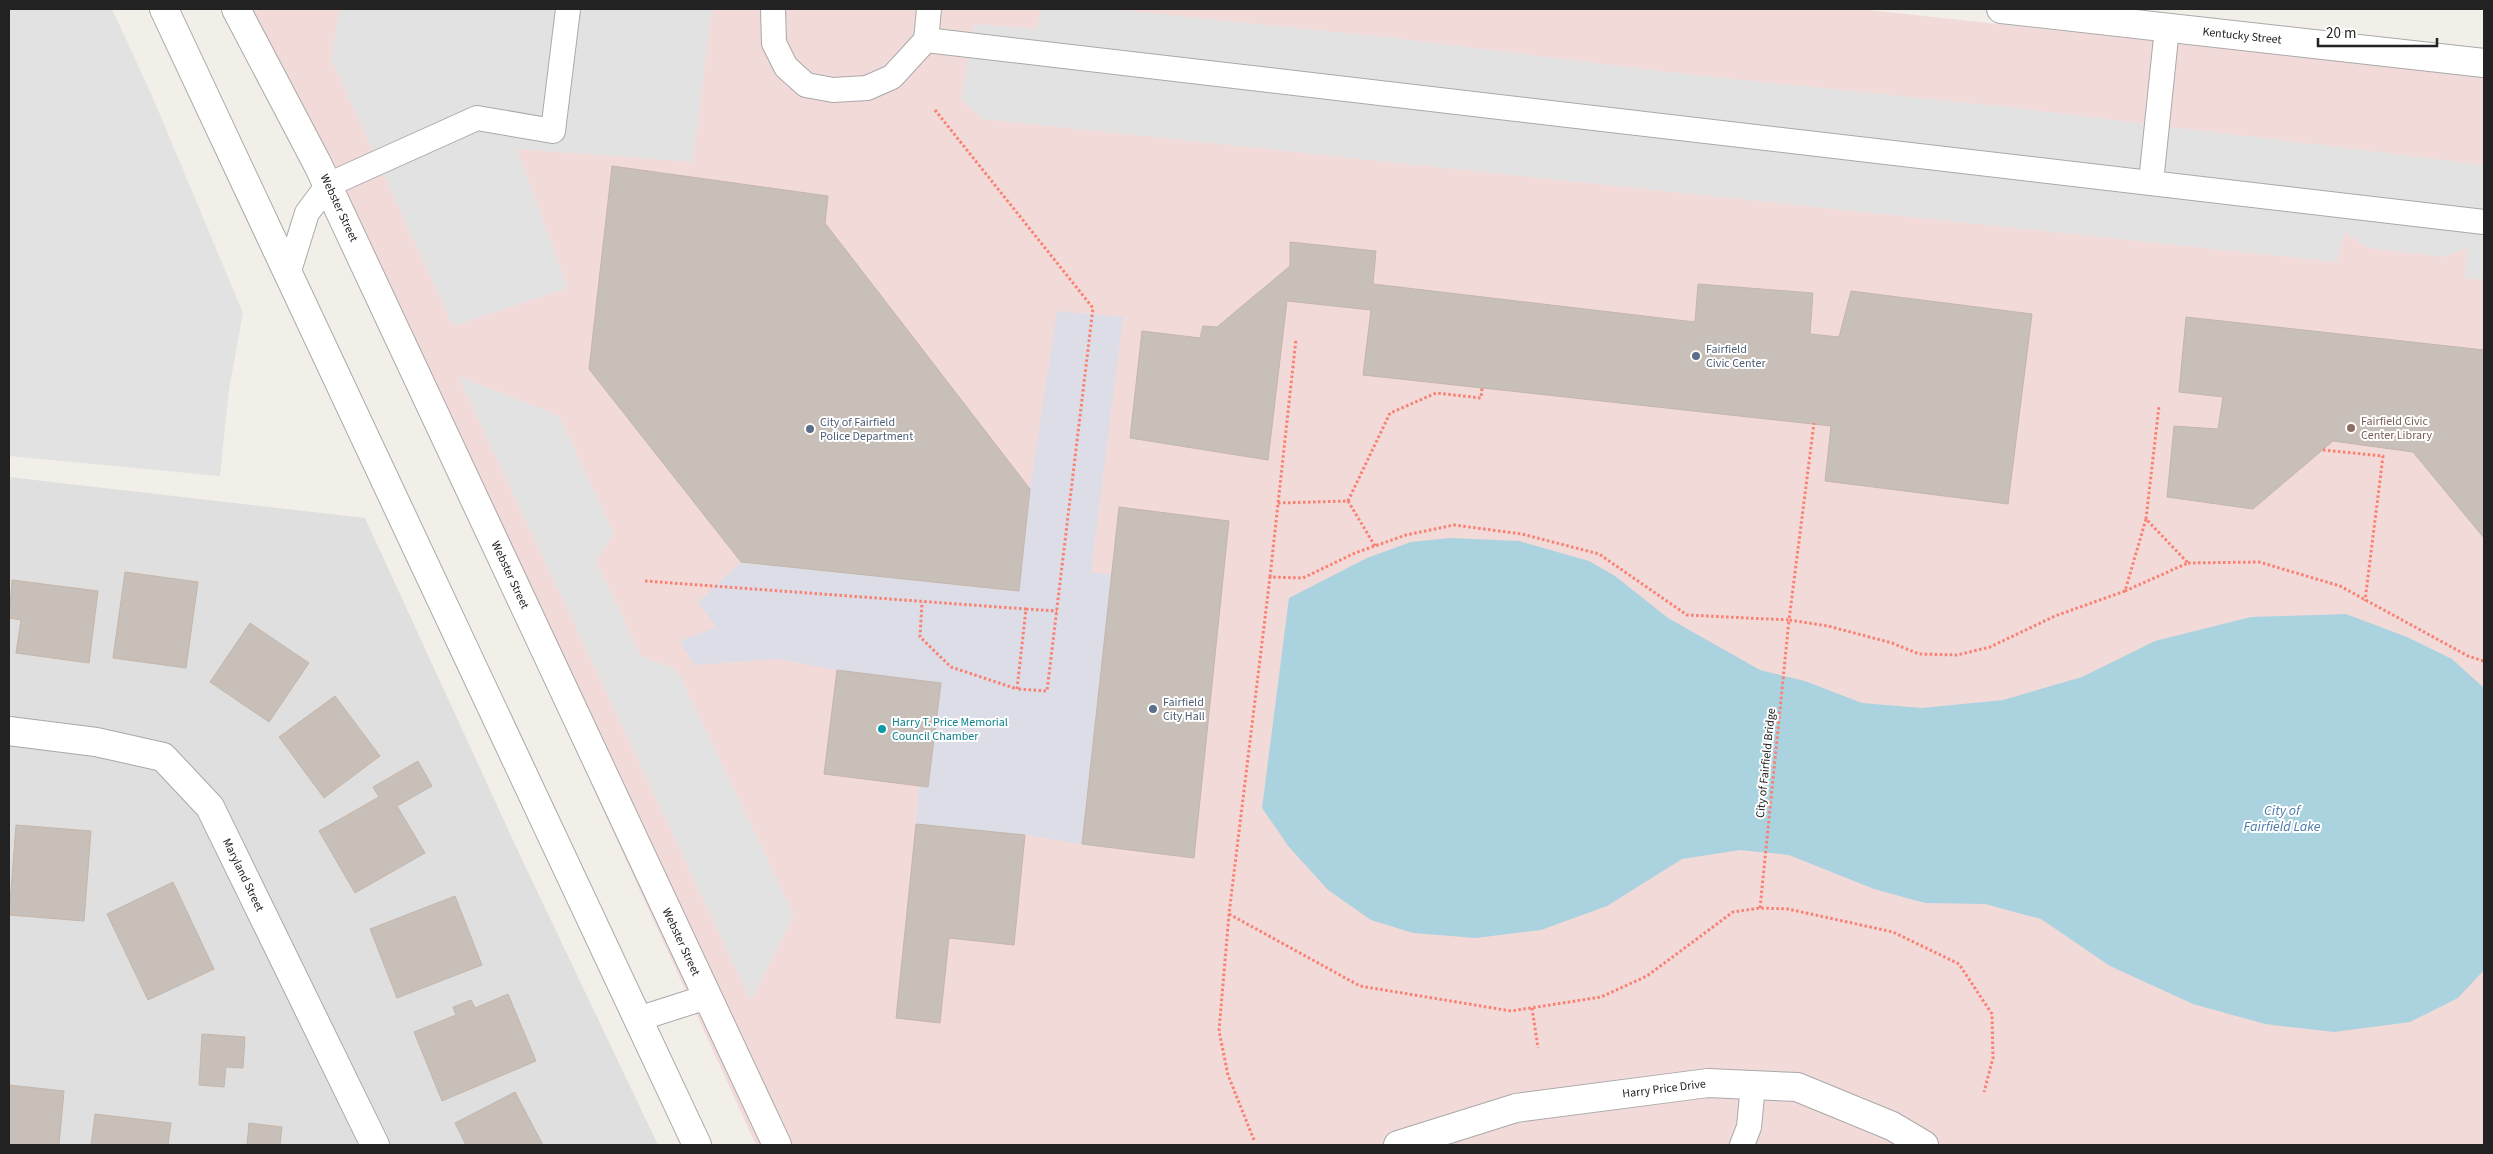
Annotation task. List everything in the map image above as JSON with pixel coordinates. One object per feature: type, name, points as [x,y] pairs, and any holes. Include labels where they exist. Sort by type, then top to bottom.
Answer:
[{"type":"street","points":[[164,9],[697,1145]]},
{"type":"street","name":"Webster Street","points":[[236,9],[300,126],[777,1145]]},
{"type":"street","name":"Kentucky Street","points":[[2001,9],[2158,21],[2484,63]]},
{"type":"street","name":"Maryland Street","points":[[9,731],[96,742],[163,757],[210,806],[375,1145]]},
{"type":"street","name":"Harry Price Drive","points":[[1398,1145],[1516,1108],[1708,1083],[1797,1087],[1892,1126],[1924,1145]]},
{"type":"lane","points":[[288,274],[307,213],[328,185],[477,118],[553,130],[568,9]]},
{"type":"lane","points":[[773,9],[774,43],[786,67],[806,85],[833,90],[867,88],[892,77],[926,40],[929,9]]},
{"type":"lane","points":[[2150,182],[2158,21]]},
{"type":"lane","points":[[926,40],[2484,222]]},
{"type":"lane","points":[[638,1018],[707,997]]},
{"type":"lane","points":[[1742,1145],[1749,1127],[1753,1085]]},
{"type":"path","points":[[922,602],[920,638],[951,667],[1017,689],[1047,691],[1093,308],[935,110]]},
{"type":"path","points":[[1254,1140],[1228,1075],[1219,1030],[1229,914],[1270,578],[1296,339]]},
{"type":"path","points":[[1348,501],[1390,412],[1436,393],[1481,398],[1482,388]]},
{"type":"path","points":[[2125,590],[2146,518],[2159,406]]},
{"type":"path","name":"City of Fairfield Bridge","points":[[1760,908],[1786,655],[1814,423]]},
{"type":"path","points":[[2324,450],[2383,456],[2365,600]]},
{"type":"path","points":[[1278,504],[1348,501]]},
{"type":"path","points":[[1348,501],[1375,546]]},
{"type":"path","points":[[2146,518],[2188,563]]},
{"type":"path","points":[[1270,578],[1304,578],[1375,546],[1406,535],[1454,525],[1522,534],[1599,554],[1687,615],[1790,620],[1828,626],[1892,643],[1919,654],[1957,655],[1990,646],[2055,616],[2125,590],[2188,563],[2259,562],[2340,586],[2468,656],[2484,661]]},
{"type":"path","points":[[645,581],[1057,611]]},
{"type":"path","points":[[1017,689],[1026,609]]},
{"type":"path","points":[[1229,914],[1360,986],[1511,1011],[1601,997],[1647,976],[1733,912],[1760,908],[1788,909],[1893,932],[1959,964],[1992,1014],[1993,1058],[1984,1092]]},
{"type":"path","points":[[1532,1008],[1538,1048]]},
{"type":"shaded area","points":[[9,9],[112,9],[153,98],[243,313],[229,389],[220,476],[9,456]]},
{"type":"shaded area","name":"Fairfield Civic Center","points":[[238,9],[1860,9],[2484,77],[2484,1145],[756,1145]]},
{"type":"shaded area","points":[[340,9],[712,9],[693,162],[517,149],[568,288],[453,326],[331,59]]},
{"type":"shaded area","points":[[1041,9],[1110,9],[1395,38],[1694,75],[2008,107],[2484,165],[2484,280],[2465,278],[2467,248],[2445,257],[2368,248],[2345,232],[2337,262],[982,119],[961,99],[974,24],[1037,29]]},
{"type":"shaded area","points":[[1057,311],[1123,317],[1091,572],[1112,575],[1082,844],[1025,835],[916,824],[919,786],[928,787],[941,683],[837,670],[779,659],[694,665],[680,641],[716,627],[698,602],[741,562],[1019,591],[1030,489]]},
{"type":"shaded area","points":[[458,376],[559,416],[614,534],[596,561],[641,656],[677,670],[794,915],[751,1001]]},
{"type":"shaded area","points":[[9,477],[365,518],[518,851],[658,1145],[9,1145]]},
{"type":"water","name":"City of Fairfield Lake","points":[[1451,538],[1519,541],[1589,561],[1615,576],[1668,618],[1760,670],[1805,681],[1862,703],[1922,708],[2003,700],[2082,677],[2155,641],[2251,617],[2346,614],[2407,637],[2452,659],[2484,688],[2484,970],[2458,998],[2410,1022],[2334,1032],[2265,1024],[2193,1004],[2110,966],[2041,919],[1985,904],[1925,903],[1874,889],[1789,855],[1740,850],[1682,859],[1607,906],[1541,930],[1476,938],[1413,933],[1371,920],[1328,890],[1289,847],[1262,808],[1289,598],[1367,558],[1411,542]]},
{"type":"building","name":"City of Fairfield Police Department","points":[[612,166],[828,196],[825,223],[1030,489],[1019,591],[741,562],[589,369]]},
{"type":"building","name":"Fairfield Civic Center","points":[[1290,242],[1376,251],[1373,284],[1695,322],[1698,284],[1813,293],[1810,334],[1839,337],[1851,291],[2032,314],[2008,504],[1825,481],[1831,426],[1363,375],[1371,310],[1287,301],[1268,460],[1130,438],[1142,331],[1200,338],[1203,326],[1217,327],[1290,266]]},
{"type":"building","name":"Fairfield Civic Center Library","points":[[2186,317],[2484,350],[2484,538],[2413,452],[2333,441],[2253,509],[2167,497],[2174,426],[2218,429],[2223,397],[2179,392]]},
{"type":"building","name":"Fairfield City Hall","points":[[1119,507],[1229,521],[1194,858],[1082,844]]},
{"type":"building","points":[[125,572],[198,582],[186,668],[113,658]]},
{"type":"building","points":[[12,580],[98,591],[89,663],[16,653],[21,620],[9,618]]},
{"type":"building","points":[[250,623],[309,663],[269,722],[210,682]]},
{"type":"building","name":"Harry T. Price Memorial Council Chamber","points":[[837,670],[941,683],[928,787],[824,774]]},
{"type":"building","points":[[335,696],[380,756],[324,798],[279,737]]},
{"type":"building","points":[[418,761],[432,786],[397,806],[425,853],[355,893],[319,831],[379,797],[373,787]]},
{"type":"building","points":[[916,824],[1025,835],[1014,945],[949,938],[940,1023],[896,1018]]},
{"type":"building","points":[[16,825],[91,831],[84,921],[9,915]]},
{"type":"building","points":[[173,882],[214,969],[148,1000],[107,914]]},
{"type":"building","points":[[455,896],[482,965],[397,998],[370,929]]},
{"type":"building","points":[[508,994],[536,1061],[442,1101],[414,1032],[456,1015],[453,1007],[471,1000],[475,1008]]},
{"type":"building","points":[[202,1034],[245,1037],[243,1068],[226,1067],[224,1087],[199,1085]]},
{"type":"building","points":[[9,1085],[64,1091],[59,1145],[9,1145]]},
{"type":"building","points":[[515,1092],[543,1145],[466,1145],[455,1123]]},
{"type":"building","points":[[95,1114],[171,1123],[168,1145],[91,1145]]},
{"type":"building","points":[[249,1123],[282,1127],[280,1145],[247,1145]]},
{"type":"place","name":"Fairfield Civic Center","points":[[1696,356]]},
{"type":"place","name":"Fairfield Civic Center Library","points":[[2351,428]]},
{"type":"place","name":"City of Fairfield Police Department","points":[[810,429]]},
{"type":"place","name":"Fairfield City Hall","points":[[1153,709]]},
{"type":"place","name":"Harry T. Price Memorial Council Chamber","points":[[882,729]]}]
